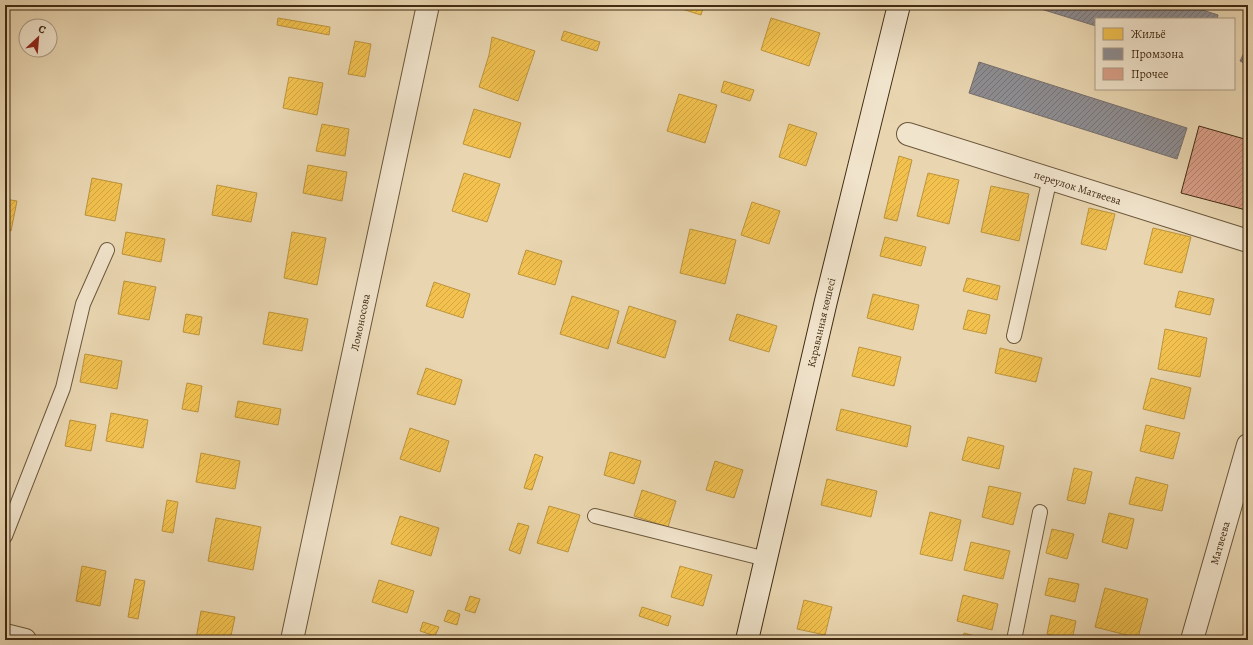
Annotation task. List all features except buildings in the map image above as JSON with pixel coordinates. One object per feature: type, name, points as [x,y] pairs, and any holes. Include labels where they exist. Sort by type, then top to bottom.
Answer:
[{"type":"street","name":"Ломоносова","points":[[292,640],[428,5]]},
{"type":"street","name":"Караванная көшесі","points":[[747,640],[826,301],[899,5]]},
{"type":"street","name":"переулок Матвеева","points":[[908,134],[1248,241]]},
{"type":"street","name":"Матвеева","points":[[1192,640],[1248,445]]},
{"type":"street","points":[[5,635],[25,640]]},
{"type":"lane","points":[[1014,336],[1050,178]]},
{"type":"lane","points":[[5,536],[63,388],[83,304],[107,250]]},
{"type":"lane","points":[[1014,640],[1040,512]]},
{"type":"lane","points":[[596,516],[766,559]]}]
